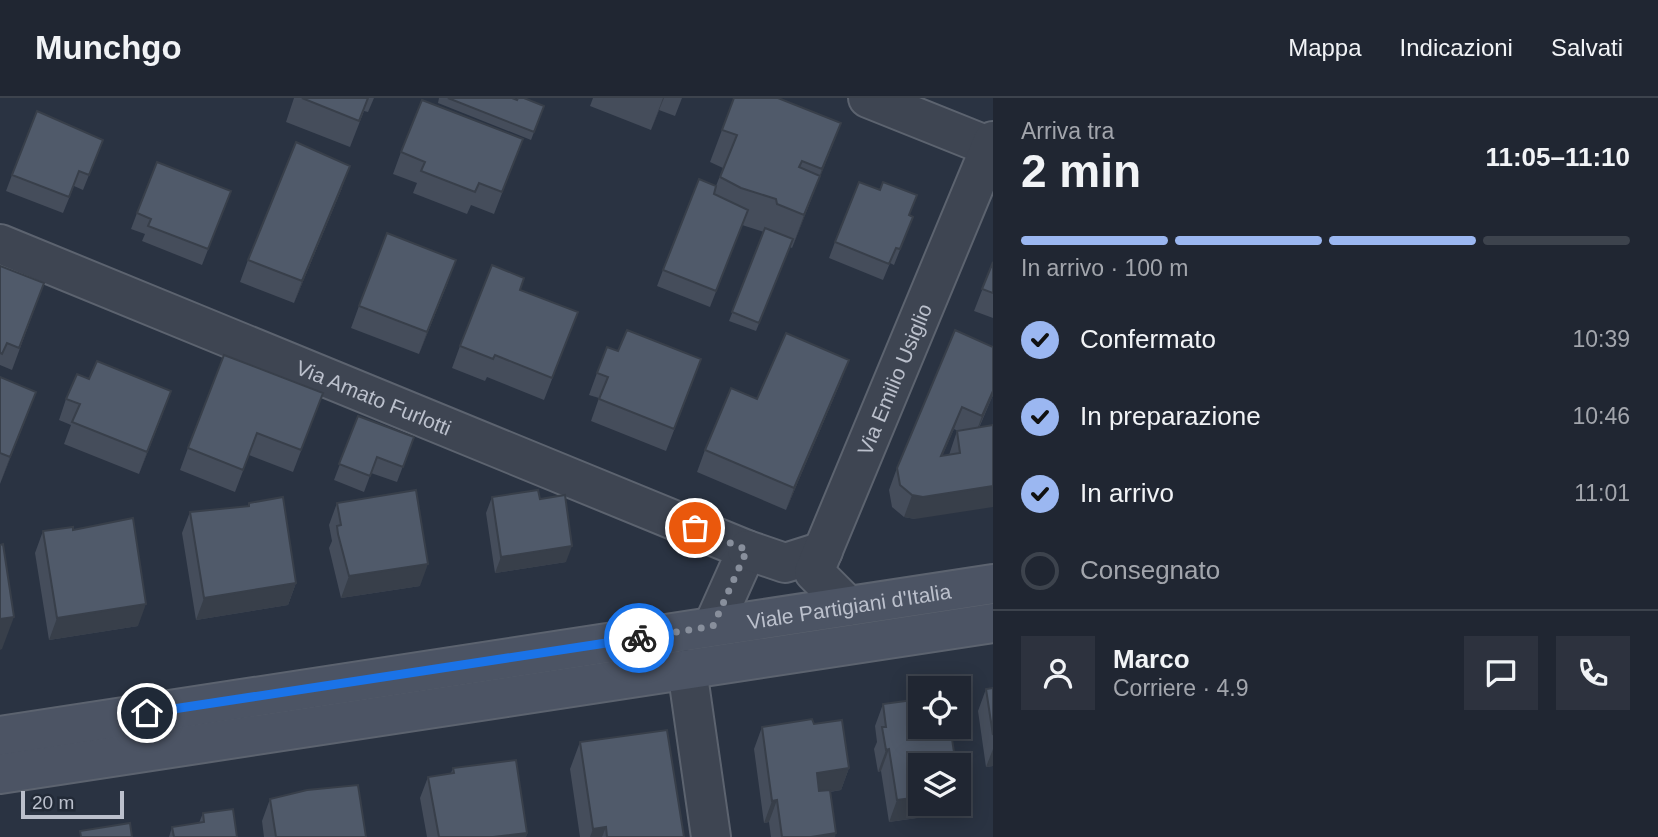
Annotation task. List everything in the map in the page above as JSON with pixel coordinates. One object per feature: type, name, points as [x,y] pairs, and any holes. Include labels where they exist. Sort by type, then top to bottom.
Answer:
[{"type":"main road","name":"Viale Partigiani d'Italia","points":[[0,736],[993,584]]},
{"type":"main road","name":"Viale Partigiani d'Italia","points":[[0,774],[993,623]]},
{"type":"street","points":[[868,98],[992,145]]},
{"type":"street","name":"Via Emilio Usiglio","points":[[848,606],[814,572],[992,145]]},
{"type":"street","name":"Via Amato Furlotti","points":[[0,244],[747,550],[785,563],[823,551]]},
{"type":"street","points":[[713,626],[747,550]]},
{"type":"street","points":[[687,669],[711,837]]},
{"type":"building","points":[[302,98],[368,98],[359,121]]},
{"type":"building","points":[[448,98],[524,98],[544,106],[534,132]]},
{"type":"building","points":[[734,98],[778,98],[841,123],[822,169],[802,161],[799,167],[820,176],[804,215],[777,204],[776,199],[741,188],[720,177],[737,135],[722,130]]},
{"type":"building","points":[[422,100],[523,139],[502,192],[479,183],[475,192],[421,171],[425,162],[401,152]]},
{"type":"building","points":[[37,111],[103,140],[89,175],[79,171],[69,197],[12,175]]},
{"type":"building","points":[[296,142],[350,166],[302,281],[248,260]]},
{"type":"building","points":[[157,162],[231,191],[208,249],[148,226],[151,219],[137,213]]},
{"type":"building","points":[[699,179],[716,186],[714,194],[748,210],[716,291],[663,270]]},
{"type":"building","points":[[859,182],[880,190],[883,182],[917,195],[909,215],[913,217],[900,249],[896,248],[889,264],[835,242]]},
{"type":"building","points":[[765,228],[793,239],[759,323],[732,312]]},
{"type":"building","points":[[387,233],[456,260],[427,332],[359,306]]},
{"type":"building","points":[[993,262],[993,293],[982,289]]},
{"type":"building","points":[[492,265],[524,278],[520,290],[578,312],[552,378],[495,355],[493,359],[460,346]]},
{"type":"building","points":[[0,266],[44,283],[19,348],[7,343],[2,354],[0,353]]},
{"type":"building","points":[[627,330],[701,359],[674,429],[599,399],[608,377],[597,373],[607,347],[618,351]]},
{"type":"building","points":[[955,330],[993,347],[993,391],[982,416],[962,407],[941,456],[960,453],[957,431],[993,425],[993,486],[923,497],[912,495],[900,485],[897,468]]},
{"type":"building","points":[[786,333],[849,360],[794,488],[705,450],[731,388],[757,399]]},
{"type":"building","points":[[224,355],[323,393],[301,450],[257,433],[243,470],[188,448]]},
{"type":"building","points":[[97,361],[171,391],[147,452],[72,422],[80,404],[66,399],[77,374],[89,379]]},
{"type":"building","points":[[0,377],[36,392],[10,457],[0,453]]},
{"type":"building","points":[[358,416],[414,437],[403,467],[377,457],[370,476],[339,464]]},
{"type":"building","points":[[416,490],[428,564],[349,576],[338,534],[337,526],[341,525],[337,503]]},
{"type":"building","points":[[538,490],[540,499],[565,495],[572,546],[501,557],[492,497]]},
{"type":"building","points":[[283,497],[296,583],[204,598],[190,512],[249,506],[249,503]]},
{"type":"building","points":[[133,518],[146,604],[57,618],[43,531],[73,527],[73,530]]},
{"type":"building","points":[[3,544],[14,617],[0,619],[0,545]]},
{"type":"building","points":[[993,688],[993,735],[986,689]]},
{"type":"building","points":[[908,701],[908,739],[952,739],[954,753],[908,753],[908,799],[897,800],[889,749],[886,750],[882,727],[886,727],[883,704]]},
{"type":"building","points":[[812,719],[814,724],[842,720],[849,768],[817,773],[819,791],[830,790],[836,833],[811,837],[782,837],[777,800],[772,801],[762,727]]},
{"type":"building","points":[[667,730],[684,837],[607,837],[606,827],[593,829],[580,742]]},
{"type":"building","points":[[516,760],[527,833],[493,837],[439,837],[428,777],[454,773],[453,768]]},
{"type":"building","points":[[358,785],[366,837],[276,837],[270,799],[307,790]]},
{"type":"building","points":[[233,809],[237,837],[174,837],[172,827],[204,822],[203,813]]},
{"type":"building","points":[[130,823],[132,837],[81,837],[80,831]]},
{"type":"way so far","points":[[639,638],[713,626],[747,550],[695,528]]},
{"type":"route","points":[[147,713],[639,638]]}]
